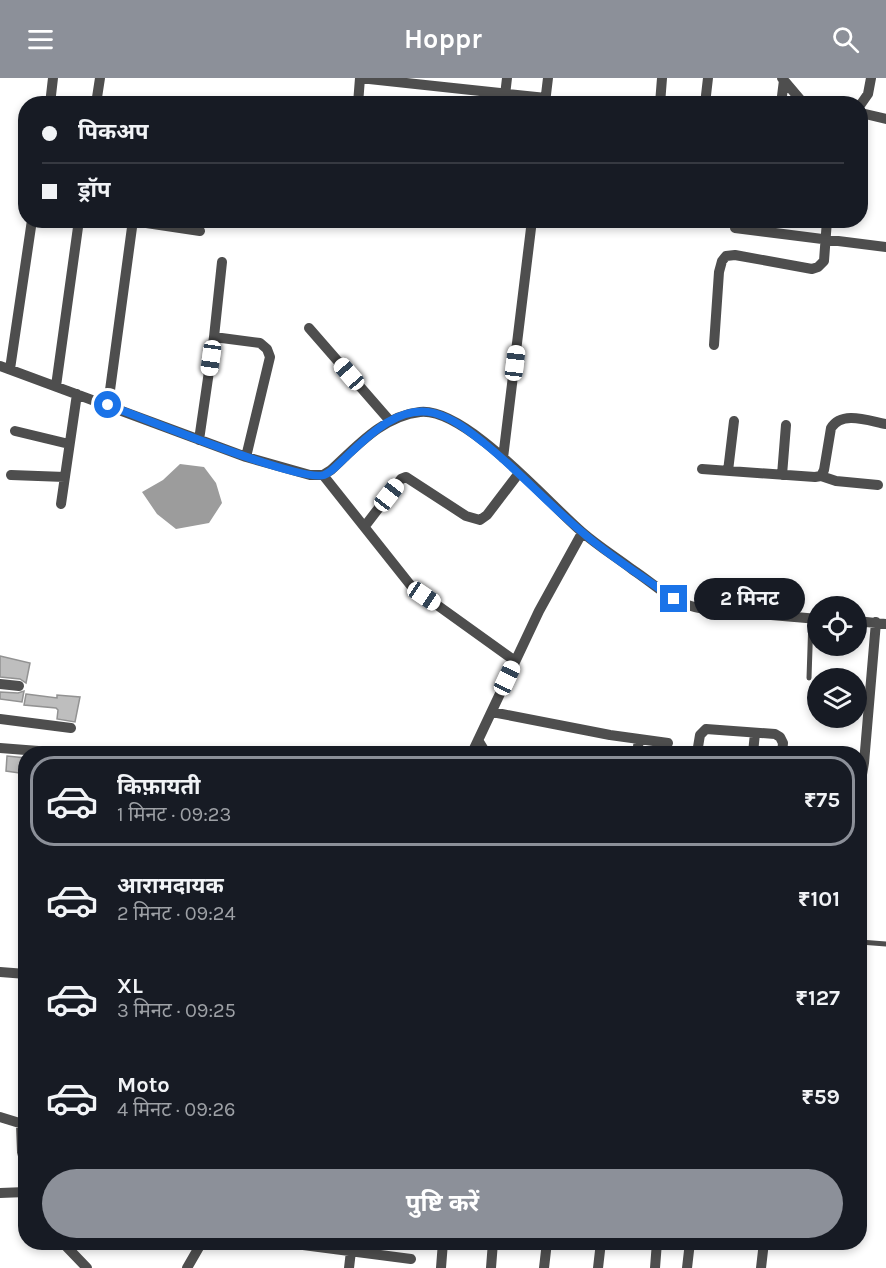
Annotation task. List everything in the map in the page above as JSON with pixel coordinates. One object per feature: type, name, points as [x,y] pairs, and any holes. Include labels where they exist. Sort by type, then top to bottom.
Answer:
[{"type":"street","points":[[51,96],[53,78]]},
{"type":"street","points":[[97,96],[99,78]]},
{"type":"street","points":[[359,96],[360,78],[397,80],[487,96]]},
{"type":"street","points":[[504,96],[507,78]]},
{"type":"street","points":[[546,96],[548,78]]},
{"type":"street","points":[[661,96],[662,78]]},
{"type":"street","points":[[706,96],[708,78]]},
{"type":"street","points":[[867,96],[871,78]]},
{"type":"street","points":[[782,96],[783,79]]},
{"type":"street","points":[[783,79],[797,96]]},
{"type":"street","points":[[868,115],[886,119]]},
{"type":"street","points":[[31,228],[5,368],[246,457],[310,475],[322,475],[331,470],[374,431],[390,421],[405,414],[433,412],[458,424],[503,458],[582,533],[674,599],[693,607],[807,618]]},
{"type":"street","points":[[56,386],[78,228]]},
{"type":"street","points":[[108,405],[132,228]]},
{"type":"street","points":[[180,228],[200,231]]},
{"type":"street","points":[[503,458],[531,228]]},
{"type":"street","points":[[735,228],[886,247]]},
{"type":"street","points":[[714,345],[719,272],[726,256],[735,255],[812,269],[824,261],[826,228]]},
{"type":"street","points":[[199,440],[222,262]]},
{"type":"street","points":[[309,328],[390,421]]},
{"type":"street","points":[[214,337],[260,343],[267,348],[270,357],[246,457]]},
{"type":"street","points":[[61,504],[76,394]]},
{"type":"street","points":[[821,476],[831,428],[835,422],[843,418],[850,418],[886,424]]},
{"type":"street","points":[[728,471],[734,421]]},
{"type":"street","points":[[782,475],[786,425]]},
{"type":"street","points":[[15,431],[69,444]]},
{"type":"street","points":[[702,469],[821,476],[836,481],[878,485]]},
{"type":"street","points":[[365,526],[401,479],[406,477],[466,516],[480,520],[519,473]]},
{"type":"street","points":[[11,475],[65,477]]},
{"type":"street","points":[[322,475],[412,587],[515,661]]},
{"type":"street","points":[[475,746],[539,611],[582,533]]},
{"type":"street","points":[[866,746],[881,623]]},
{"type":"street","points":[[0,684],[19,686]]},
{"type":"street","points":[[492,712],[639,740],[668,742]]},
{"type":"street","points":[[0,719],[71,728]]},
{"type":"street","points":[[698,746],[699,735],[706,729],[775,734],[780,737],[783,746]]},
{"type":"street","points":[[754,746],[755,733]]},
{"type":"street","points":[[478,740],[482,746]]},
{"type":"street","points":[[639,740],[639,746]]},
{"type":"street","points":[[0,748],[18,749]]},
{"type":"street","points":[[0,972],[18,973]]},
{"type":"street","points":[[0,1117],[18,1123]]},
{"type":"street","points":[[0,1193],[18,1192]]},
{"type":"street","points":[[70,1250],[87,1268]]},
{"type":"street","points":[[188,1268],[198,1250]]},
{"type":"street","points":[[343,1250],[411,1259]]},
{"type":"street","points":[[441,1268],[442,1250]]},
{"type":"street","points":[[491,1268],[492,1250]]},
{"type":"street","points":[[544,1268],[546,1250]]},
{"type":"street","points":[[598,1268],[600,1250]]},
{"type":"street","points":[[655,1268],[656,1250]]},
{"type":"street","points":[[687,1268],[689,1250]]},
{"type":"street","points":[[761,1268],[763,1250]]},
{"type":"street","points":[[349,1268],[351,1251]]},
{"type":"lane","points":[[867,943],[886,944]]},
{"type":"shaded area","points":[[180,464],[204,467],[216,483],[222,503],[209,523],[176,529],[157,514],[142,492],[163,480]]},
{"type":"building","points":[[0,656],[30,663],[26,683],[20,679],[0,677]]},
{"type":"building","points":[[24,691],[22,702],[0,699],[0,692]]},
{"type":"building","points":[[26,694],[57,698],[57,695],[80,697],[75,722],[57,719],[58,710],[56,708],[24,705]]},
{"type":"building","points":[[7,756],[18,757],[18,773],[6,771]]},
{"type":"route","points":[[108,405],[246,457],[310,475],[322,475],[331,470],[374,431],[390,421],[405,414],[433,412],[447,417],[477,437],[503,458],[582,533],[674,599]]}]
